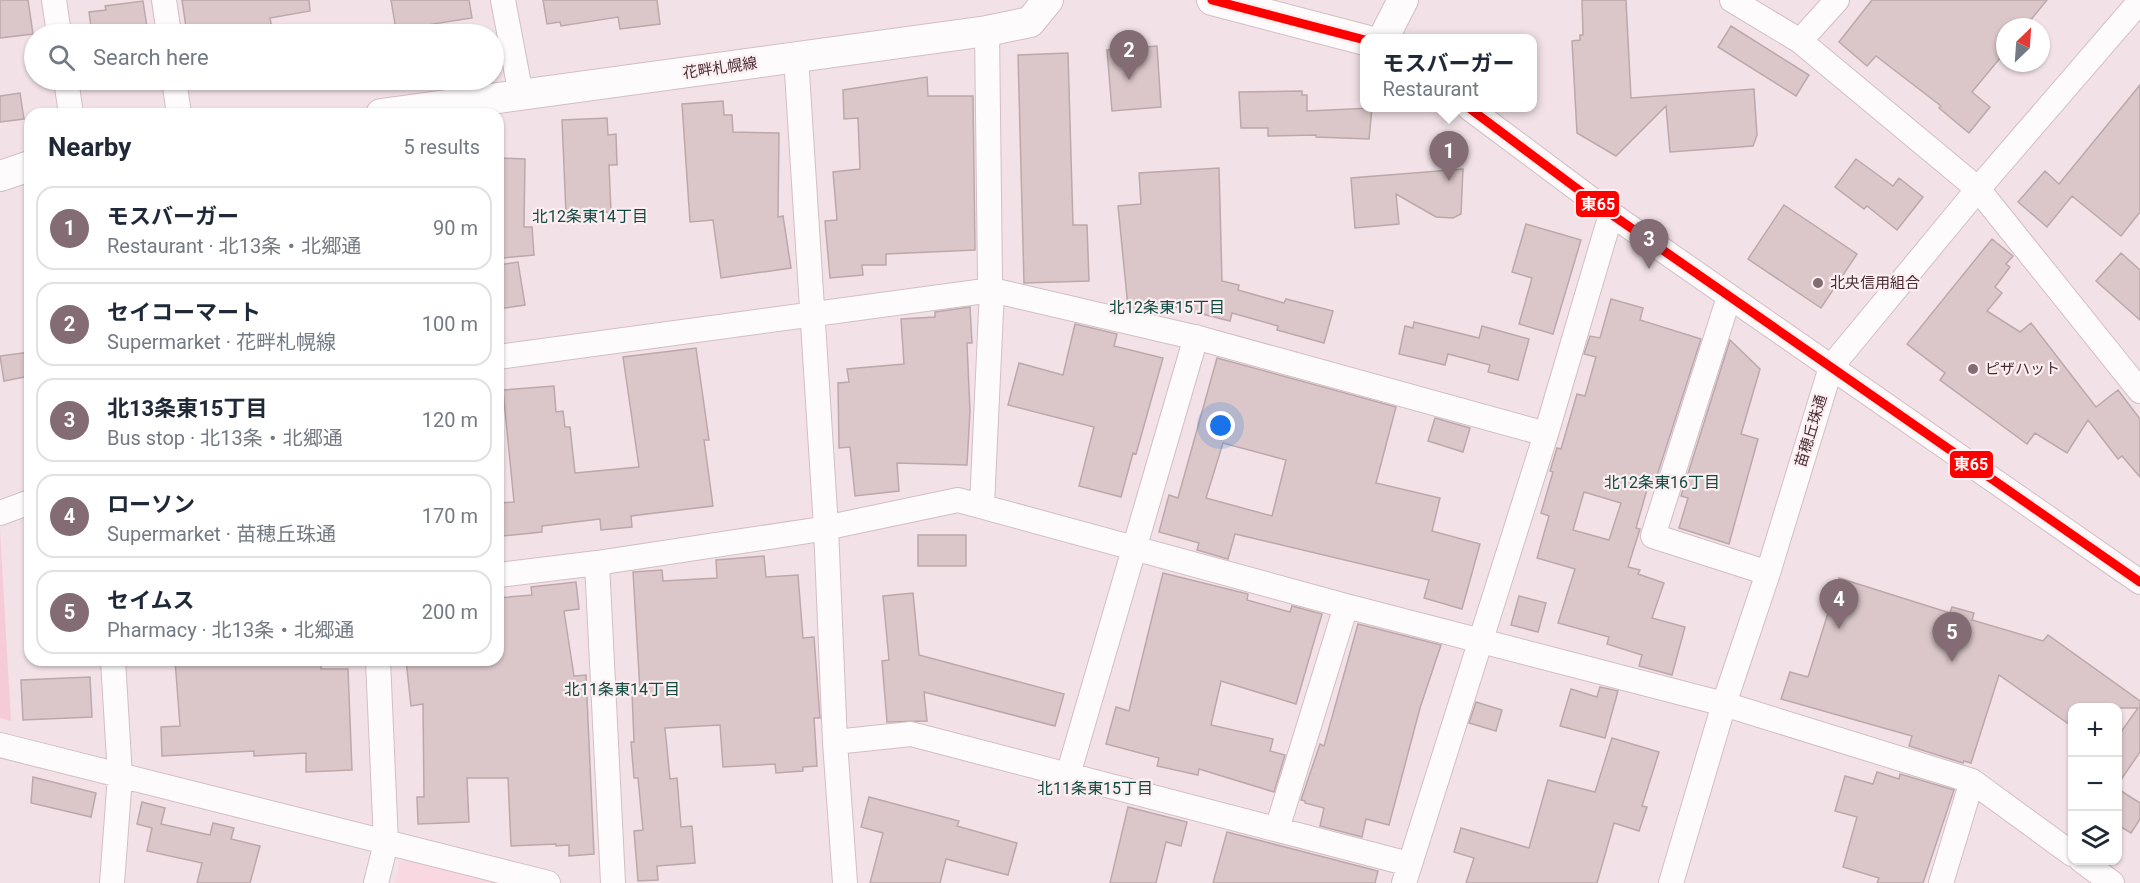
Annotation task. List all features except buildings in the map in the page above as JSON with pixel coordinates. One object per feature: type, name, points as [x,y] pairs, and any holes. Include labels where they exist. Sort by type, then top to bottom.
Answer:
[{"type":"main road","name":"花畔札幌線","points":[[425,108],[987,31],[1030,22],[1048,0]]},
{"type":"main road","points":[[1212,0],[1360,39]]},
{"type":"main road","points":[[1386,34],[1403,0]]},
{"type":"main road","points":[[0,176],[24,168]]},
{"type":"street","points":[[54,0],[58,24]]},
{"type":"street","points":[[164,0],[168,24]]},
{"type":"street","points":[[503,0],[521,95]]},
{"type":"street","points":[[1732,0],[1800,41],[1978,189],[2139,387]]},
{"type":"street","points":[[1800,41],[1837,0]]},
{"type":"street","name":"苗穂丘珠通","points":[[1671,883],[1724,704],[1768,573],[1831,367],[1978,189],[2140,1]]},
{"type":"street","points":[[982,505],[992,290],[990,280],[987,31]]},
{"type":"street","points":[[796,57],[826,528],[835,742],[845,883]]},
{"type":"street","points":[[67,90],[70,108]]},
{"type":"street","points":[[175,90],[177,108]]},
{"type":"street","points":[[1473,112],[1611,214],[2140,582]]},
{"type":"street","points":[[835,742],[910,734],[1276,829],[1406,873],[1546,434],[1611,214]]},
{"type":"street","points":[[504,356],[992,290],[1196,337],[1546,434]]},
{"type":"street","points":[[1729,297],[1653,536],[1768,573]]},
{"type":"street","points":[[1068,775],[1136,549],[1196,337]]},
{"type":"street","points":[[504,574],[597,563],[826,528],[958,500],[1346,606],[1724,704],[1972,781],[2068,850]]},
{"type":"street","points":[[0,513],[24,504]]},
{"type":"street","points":[[597,563],[613,883]]},
{"type":"street","points":[[1276,829],[1346,606]]},
{"type":"street","points":[[112,883],[120,776],[113,666]]},
{"type":"street","points":[[376,883],[387,843],[378,666]]},
{"type":"street","points":[[0,745],[548,883]]},
{"type":"street","points":[[1941,883],[1972,781]]},
{"type":"street","points":[[2087,865],[2112,883]]},
{"type":"shaded area","points":[[0,529],[11,721],[0,718]]},
{"type":"shaded area","points":[[408,860],[496,883],[395,883],[400,862]]},
{"type":"transit line","name":"東65","points":[[1212,0],[1360,39]]},
{"type":"transit line","name":"東65","points":[[1474,112],[1611,214],[2140,582]]},
{"type":"place","name":"セイコーマート","points":[[1129,80]]},
{"type":"place","name":"モスバーガー","points":[[1449,181]]},
{"type":"place","name":"北13条東15丁目","points":[[1649,269]]},
{"type":"place","name":"北央信用組合","points":[[1818,283]]},
{"type":"place","name":"ピザハット","points":[[1973,369]]},
{"type":"place","name":"ローソン","points":[[1839,629]]},
{"type":"place","name":"セイムス","points":[[1952,662]]},
{"type":"district","name":"北12条東14丁目","points":[[590,216]]},
{"type":"district","name":"北12条東15丁目","points":[[1167,307]]},
{"type":"district","name":"北12条東16丁目","points":[[1662,482]]},
{"type":"district","name":"北11条東14丁目","points":[[622,689]]},
{"type":"district","name":"北11条東15丁目","points":[[1095,788]]}]
